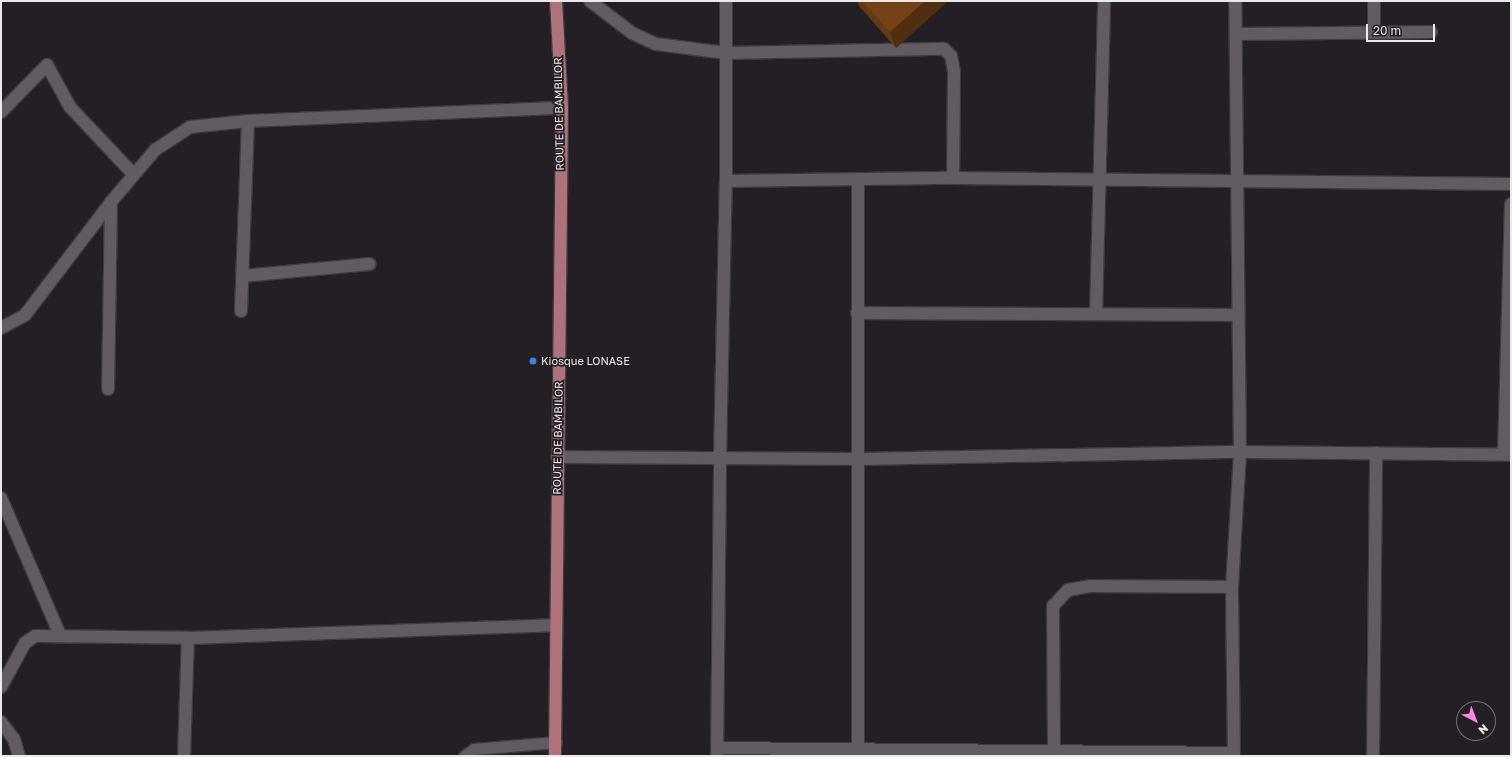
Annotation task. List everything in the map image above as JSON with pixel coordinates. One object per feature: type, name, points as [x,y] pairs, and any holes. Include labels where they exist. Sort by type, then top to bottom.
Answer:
[{"type":"main road","name":"ROUTE DE BAMBILOR","points":[[556,1],[562,108],[557,457],[556,756]]},
{"type":"street","points":[[590,1],[632,33],[656,44],[726,53],[944,49],[951,56],[954,72],[953,178]]},
{"type":"street","points":[[726,1],[726,181],[720,458],[717,752],[858,753],[1054,751],[1091,754],[1234,755],[1232,587],[1240,452],[1238,315],[1239,181],[1235,1]]},
{"type":"street","points":[[1096,314],[1104,1]]},
{"type":"street","points":[[1374,1],[1374,32]]},
{"type":"street","points":[[1236,34],[1431,32]]},
{"type":"street","points":[[1,112],[47,65],[70,107],[134,175]]},
{"type":"street","points":[[1,328],[25,315],[111,202],[155,150],[190,127],[248,121],[562,108]]},
{"type":"street","points":[[240,311],[243,276],[248,121]]},
{"type":"street","points":[[726,181],[858,181],[953,178],[1099,181],[1511,184]]},
{"type":"street","points":[[858,181],[857,313],[860,459],[858,753]]},
{"type":"street","points":[[108,390],[111,202]]},
{"type":"street","points":[[557,457],[860,459],[1240,452],[1508,455],[1511,204]]},
{"type":"street","points":[[243,276],[369,264]]},
{"type":"street","points":[[857,313],[1238,315]]},
{"type":"street","points":[[1373,756],[1376,453]]},
{"type":"street","points":[[1,498],[60,635]]},
{"type":"street","points":[[1054,751],[1053,606],[1068,590],[1090,586],[1232,587]]},
{"type":"street","points":[[1,687],[25,643],[35,636],[60,635],[188,638],[556,625]]},
{"type":"street","points":[[184,756],[188,638]]},
{"type":"street","points":[[1,722],[14,739],[19,756]]},
{"type":"lane","points":[[464,756],[474,749],[556,742]]},
{"type":"building","points":[[862,1],[925,1],[890,32]]},
{"type":"place","name":"Kiosque LONASE","points":[[533,361]]}]
